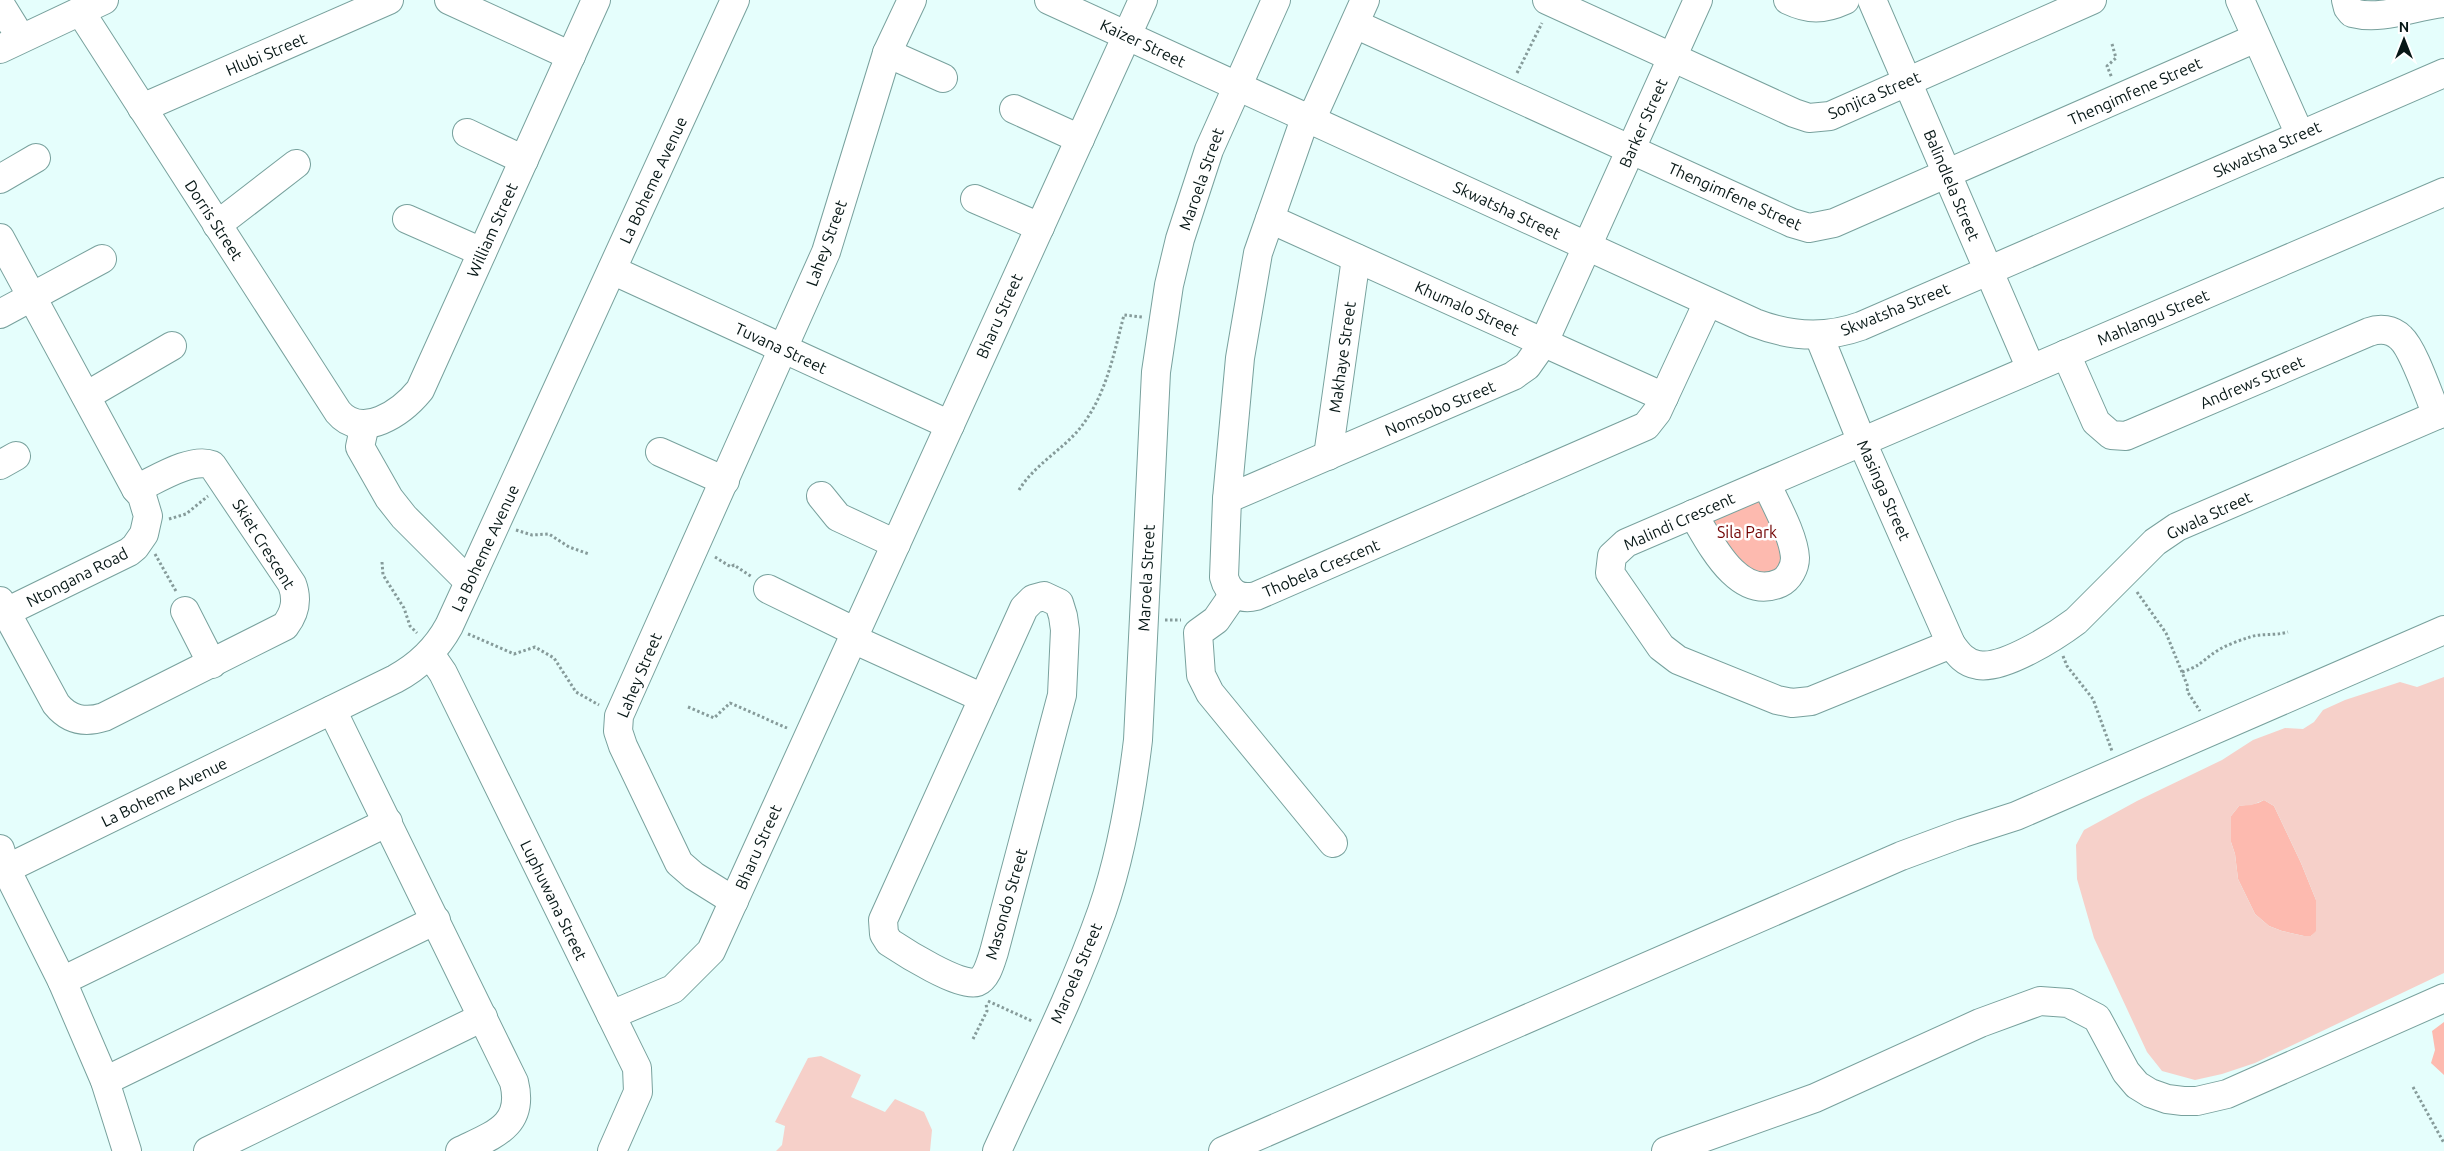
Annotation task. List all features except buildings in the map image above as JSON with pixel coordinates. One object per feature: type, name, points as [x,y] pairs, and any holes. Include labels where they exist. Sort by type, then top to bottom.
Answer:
[{"type":"street","points":[[0,4],[10,44],[104,0]]},
{"type":"street","name":"Hlubi Street","points":[[142,108],[390,0]]},
{"type":"street","points":[[448,0],[571,56]]},
{"type":"street","name":"William Street","points":[[360,423],[383,419],[402,408],[420,390],[596,0]]},
{"type":"street","name":"La Boheme Avenue","points":[[2,864],[332,710],[408,672],[432,651],[449,626],[470,582],[734,0]]},
{"type":"street","name":"Lahey Street","points":[[734,901],[694,876],[679,863],[623,746],[618,731],[619,716],[826,252],[886,53],[912,0]]},
{"type":"street","name":"Kaizer Street","points":[[1049,0],[1236,86]]},
{"type":"street","name":"Bharu Street","points":[[611,1015],[673,989],[711,951],[1143,0]]},
{"type":"street","name":"Maroela Street","points":[[997,1151],[1080,968],[1102,909],[1118,854],[1132,790],[1142,686],[1156,372],[1163,320],[1176,257],[1194,194],[1236,86],[1276,0]]},
{"type":"street","name":"Sonjica Street","points":[[1548,0],[1794,114],[1809,118],[1830,116],[2092,0]]},
{"type":"street","name":"Barker Street","points":[[1587,246],[1698,0]]},
{"type":"street","points":[[1788,0],[1801,6],[1817,9],[1845,0]]},
{"type":"street","name":"Balindlela Street","points":[[1872,0],[2031,369]]},
{"type":"street","points":[[2240,0],[2300,135]]},
{"type":"street","points":[[2346,0],[2348,8],[2352,13],[2363,15],[2392,14],[2444,3]]},
{"type":"street","name":"Dorris Street","points":[[80,11],[338,412],[346,419],[360,423]]},
{"type":"street","points":[[1333,843],[1210,693],[1200,675],[1198,633],[1216,620],[1234,594],[1226,584],[1224,577],[1227,499],[1246,320],[1258,253],[1301,130],[1317,107],[1360,12]]},
{"type":"street","name":"Thengimfene Street","points":[[1360,12],[1510,95],[1792,223],[1810,228],[1834,223],[2256,38]]},
{"type":"street","points":[[886,53],[943,78]]},
{"type":"street","name":"Skwatsha Street","points":[[1236,86],[1770,329],[1786,333],[1819,336],[1848,331],[1861,326],[2444,72]]},
{"type":"street","points":[[1014,109],[1080,139]]},
{"type":"street","points":[[467,133],[524,160]]},
{"type":"street","points":[[0,179],[36,158]]},
{"type":"street","points":[[217,225],[296,164]]},
{"type":"street","name":"Mahlangu Street","points":[[1862,442],[2444,192]]},
{"type":"street","points":[[975,199],[1040,227]]},
{"type":"street","points":[[407,219],[482,252]]},
{"type":"street","name":"Khumalo Street","points":[[1270,219],[1664,397]]},
{"type":"street","points":[[0,238],[146,506],[144,533]]},
{"type":"street","name":"Nomsobo Street","points":[[1227,499],[1514,376],[1527,366],[1544,342],[1587,246]]},
{"type":"street","name":"Makhaye Street","points":[[1328,456],[1356,258]]},
{"type":"street","points":[[0,314],[102,259]]},
{"type":"street","name":"Tuvana Street","points":[[612,270],[950,425]]},
{"type":"street","name":"Thobela Crescent","points":[[1234,594],[1249,598],[1256,596],[1640,429],[1654,417],[1708,302]]},
{"type":"street","name":"Andrews Street","points":[[2066,354],[2096,422],[2111,435],[2126,436],[2369,332],[2384,330],[2398,335],[2406,345],[2441,413]]},
{"type":"street","name":"Masinga Street","points":[[1819,336],[1862,442],[1951,644]]},
{"type":"street","points":[[86,396],[172,346]]},
{"type":"street","name":"Gwala Street","points":[[1951,644],[1964,660],[1978,665],[1987,666],[2016,656],[2050,639],[2076,622],[2155,542],[2177,528],[2441,413]]},
{"type":"street","points":[[360,423],[360,447],[390,498],[404,517],[470,582]]},
{"type":"street","name":"Malindi Crescent","points":[[1862,442],[1620,546],[1610,562],[1612,578],[1661,647],[1678,660],[1777,700],[1800,703],[1811,701],[1951,644]]},
{"type":"street","points":[[660,452],[725,481]]},
{"type":"street","name":"Skiet Crescent","points":[[2,610],[56,704],[66,714],[88,721],[104,717],[278,631],[290,620],[295,605],[292,584],[212,465],[200,462],[136,489]]},
{"type":"street","points":[[1693,514],[1720,557],[1737,575],[1758,586],[1766,587],[1783,582],[1793,567],[1794,549],[1766,483]]},
{"type":"street","points":[[821,496],[838,517],[896,544]]},
{"type":"street","name":"Ntongana Road","points":[[2,610],[129,552],[144,533]]},
{"type":"street","points":[[768,589],[855,636],[984,698]]},
{"type":"street","name":"Masondo Street","points":[[1039,597],[1054,599],[1062,609],[1065,630],[1064,683],[1060,708],[994,952],[984,976],[977,982],[968,982],[955,978],[899,949],[889,942],[884,934],[882,925],[984,698],[1024,608],[1039,597]]},
{"type":"street","points":[[184,611],[212,664]]},
{"type":"street","points":[[1223,1151],[1901,856],[2016,816],[2444,630]]},
{"type":"street","name":"Luphuwana Street","points":[[432,651],[637,1068],[638,1092],[612,1151]]},
{"type":"street","points":[[332,710],[514,1082],[517,1100],[516,1110],[505,1127],[497,1134],[460,1151]]},
{"type":"street","points":[[62,980],[388,822]]},
{"type":"street","points":[[2,864],[62,980],[105,1081],[127,1151]]},
{"type":"street","points":[[105,1081],[436,920]]},
{"type":"street","points":[[1666,1151],[1815,1098],[1980,1023],[2040,1001],[2068,1003],[2097,1018],[2126,1072],[2137,1085],[2150,1093],[2167,1099],[2198,1101],[2227,1094],[2444,998]]},
{"type":"street","points":[[208,1151],[482,1017]]},
{"type":"path","points":[[1510,95],[1516,74],[1542,22],[1539,20],[1548,0]]},
{"type":"path","points":[[2112,44],[2116,58],[2107,66],[2121,97]]},
{"type":"path","points":[[1019,490],[1026,479],[1075,434],[1098,404],[1124,315],[1163,320]]},
{"type":"path","points":[[184,611],[144,533],[186,514],[224,481]]},
{"type":"path","points":[[496,524],[532,535],[549,534],[569,548],[589,554]]},
{"type":"path","points":[[695,546],[731,567],[734,565],[768,589]]},
{"type":"path","points":[[382,562],[383,575],[404,608],[410,626],[432,651]]},
{"type":"path","points":[[2119,578],[2135,591],[2152,611],[2166,634],[2182,672],[2187,691],[2202,713],[2210,732]]},
{"type":"path","points":[[449,626],[514,654],[535,647],[554,658],[576,692],[619,716]]},
{"type":"path","points":[[2182,672],[2195,669],[2206,662],[2210,655],[2250,636],[2261,634],[2273,636],[2288,632]]},
{"type":"path","points":[[2050,639],[2061,652],[2067,666],[2093,699],[2120,770]]},
{"type":"path","points":[[688,706],[714,718],[730,703],[808,737]]},
{"type":"path","points":[[973,1038],[987,1011],[985,1000],[1052,1030]]},
{"type":"path","points":[[2413,1087],[2444,1143]]},
{"type":"green space","name":"Sila Park","points":[[1762,498],[1787,554],[1781,574],[1745,572],[1710,519]]},
{"type":"green space","points":[[2264,800],[2274,806],[2316,900],[2316,932],[2311,936],[2282,931],[2269,926],[2255,914],[2238,879],[2235,854],[2231,842],[2231,816],[2239,806],[2258,803]]},
{"type":"green space","points":[[2444,1022],[2444,1075],[2431,1063],[2435,1050],[2432,1031]]},
{"type":"shaded area","points":[[2444,677],[2444,973],[2255,1063],[2222,1074],[2195,1080],[2162,1071],[2147,1052],[2094,938],[2077,879],[2076,845],[2084,830],[2137,801],[2222,760],[2253,740],[2285,728],[2303,729],[2314,722],[2323,710],[2345,700],[2400,682],[2417,687]],"holes":[[[2264,800],[2274,806],[2316,900],[2316,931],[2311,936],[2282,931],[2269,926],[2255,914],[2238,879],[2235,854],[2231,842],[2231,816],[2239,806],[2252,805]]]},
{"type":"shaded area","points":[[821,1056],[861,1075],[851,1097],[885,1112],[895,1099],[924,1112],[932,1130],[930,1151],[776,1151],[782,1145],[785,1126],[775,1122],[808,1058]]}]
